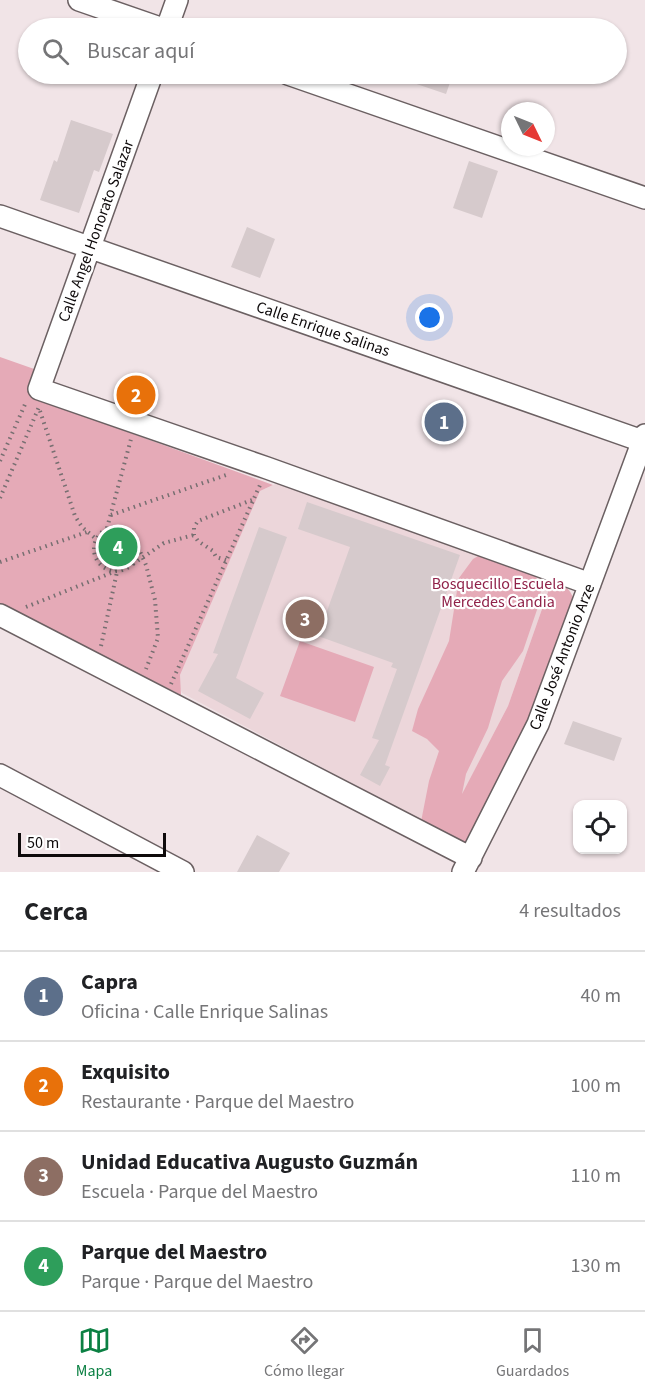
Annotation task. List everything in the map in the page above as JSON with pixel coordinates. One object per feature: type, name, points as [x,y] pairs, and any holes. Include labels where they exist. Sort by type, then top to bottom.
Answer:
[{"type":"street","points":[[79,0],[131,18]]},
{"type":"street","points":[[171,18],[177,0]]},
{"type":"street","name":"Calle Angel Honorato Salazar","points":[[39,398],[148,84]]},
{"type":"street","points":[[317,84],[645,198]]},
{"type":"street","name":"Calle Enrique Salinas","points":[[0,216],[644,440]]},
{"type":"street","points":[[39,398],[136,423],[590,584]]},
{"type":"street","name":"Calle José Antonio Arze","points":[[467,865],[538,724],[644,440]]},
{"type":"street","points":[[1,615],[140,687],[467,865]]},
{"type":"street","points":[[0,775],[183,872]]},
{"type":"path","points":[[0,461],[25,403],[39,398]]},
{"type":"path","points":[[0,498],[39,398]]},
{"type":"path","points":[[39,398],[75,516],[96,539]]},
{"type":"path","points":[[117,571],[102,567],[97,561],[94,546],[96,539],[107,528],[136,423]]},
{"type":"path","points":[[111,515],[261,466]]},
{"type":"path","points":[[164,700],[253,500],[261,466]]},
{"type":"path","points":[[226,560],[216,557],[213,551],[198,541],[194,535],[194,527],[198,521],[253,500]]},
{"type":"path","points":[[107,528],[114,526],[128,530],[137,540],[138,554],[130,566]]},
{"type":"path","points":[[0,562],[88,532]]},
{"type":"path","points":[[1,615],[130,566],[164,543],[194,535]]},
{"type":"path","points":[[138,547],[155,600],[158,638],[140,687]]},
{"type":"path","points":[[97,665],[117,571]]},
{"type":"shaded area","points":[[280,482],[542,575],[547,584],[548,592],[508,706],[448,822],[434,827],[182,693],[178,684],[180,675],[260,491]]},
{"type":"green space","points":[[0,357],[37,370],[29,396],[273,485],[260,491],[180,675],[181,695],[0,604]]},
{"type":"green space","name":"Bosquecillo Escuela Mercedes Candia","points":[[497,545],[524,556],[540,584],[541,598],[523,651],[502,681],[488,728],[466,774],[462,794],[508,706],[548,592],[542,575],[559,582],[567,589],[575,605],[538,710],[470,841],[462,844],[418,837],[429,781],[439,751],[427,739],[412,731],[418,709],[449,641],[459,578],[473,559]]},
{"type":"green space","points":[[300,641],[374,667],[355,722],[280,696]]},
{"type":"building","points":[[417,84],[450,84],[446,94]]},
{"type":"building","points":[[71,120],[113,134],[99,172],[94,170],[79,213],[40,200],[54,160],[57,162]]},
{"type":"building","points":[[469,161],[498,171],[482,218],[453,208]]},
{"type":"building","points":[[247,227],[275,239],[260,278],[231,267]]},
{"type":"building","points":[[307,502],[460,555],[385,765],[390,767],[380,786],[360,775],[379,740],[372,738],[397,669],[391,667],[393,663],[318,636],[350,547],[298,529]]},
{"type":"building","points":[[259,527],[287,537],[236,678],[264,693],[250,719],[198,691],[218,654],[213,653]]},
{"type":"building","points":[[573,721],[622,738],[614,761],[564,744]]},
{"type":"building","points":[[257,835],[290,853],[279,872],[237,872]]},
{"type":"place","name":"Exquisito","points":[[136,395]]},
{"type":"place","name":"Capra","points":[[444,422]]},
{"type":"place","name":"Parque del Maestro","points":[[118,547]]},
{"type":"place","name":"Unidad Educativa Augusto Guzmán","points":[[305,619]]}]
